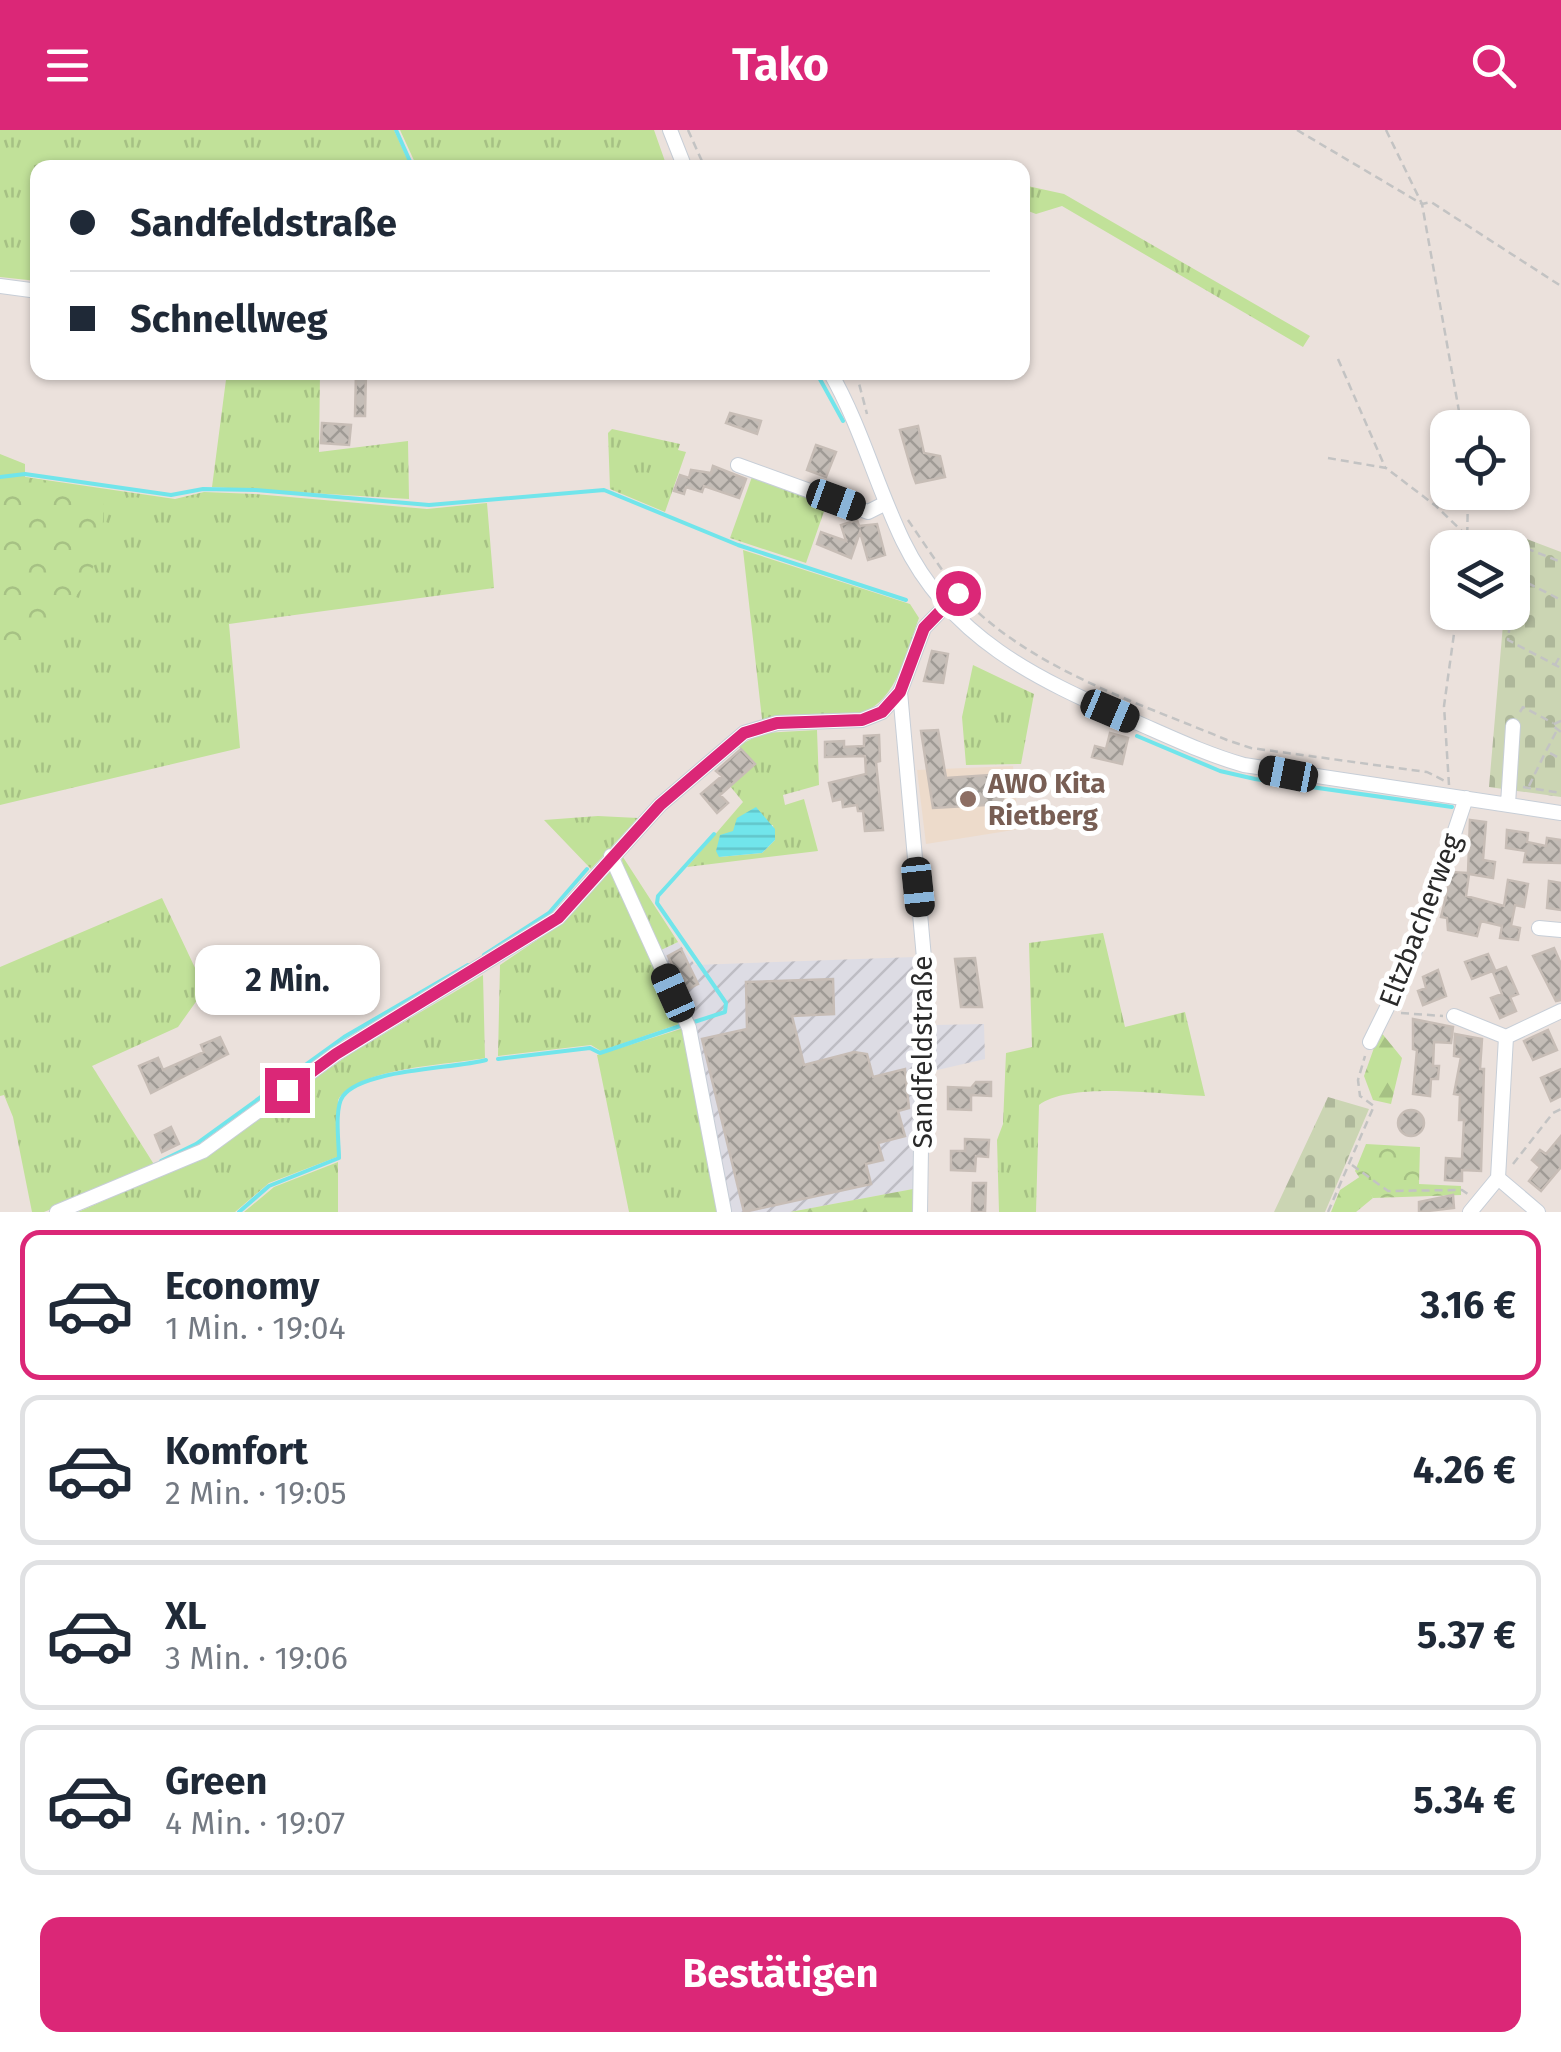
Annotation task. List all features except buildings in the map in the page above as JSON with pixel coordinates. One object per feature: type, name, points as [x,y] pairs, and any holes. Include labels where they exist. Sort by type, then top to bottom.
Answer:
[{"type":"street","points":[[670,130],[682,160]]},
{"type":"street","points":[[0,286],[30,290]]},
{"type":"street","points":[[835,380],[850,406],[904,542],[946,606],[985,644],[1022,670],[1222,759],[1288,774],[1561,813]]},
{"type":"street","points":[[738,465],[868,512],[886,502]]},
{"type":"street","name":"Sandfeldstraße","points":[[920,1212],[924,958],[900,692],[924,628],[958,593]]},
{"type":"street","points":[[57,1212],[203,1151],[336,1054],[558,918],[660,805],[744,733],[777,723],[862,720],[882,712],[900,692]]},
{"type":"street","points":[[1508,804],[1514,726]]},
{"type":"street","name":"Eltzbacherweg","points":[[1370,1042],[1420,936],[1466,798]]},
{"type":"street","points":[[610,856],[688,1028],[724,1211]]},
{"type":"street","points":[[1539,928],[1561,930]]},
{"type":"street","points":[[1454,1016],[1506,1037],[1561,1011]]},
{"type":"street","points":[[1474,1206],[1499,1179],[1506,1037]]},
{"type":"street","points":[[1499,1179],[1538,1212]]},
{"type":"path","points":[[688,130],[701,160]]},
{"type":"path","points":[[1297,130],[1422,204],[1431,202],[1561,286]]},
{"type":"path","points":[[1386,130],[1422,204],[1459,410]]},
{"type":"path","points":[[1338,359],[1378,459],[1461,530]]},
{"type":"path","points":[[858,380],[870,422]]},
{"type":"path","points":[[1328,458],[1386,468]]},
{"type":"path","points":[[903,512],[958,593],[1012,642],[1251,748],[1426,772],[1450,783],[1444,706],[1455,630]]},
{"type":"path","points":[[1530,550],[1561,562]]},
{"type":"path","points":[[1530,584],[1561,600]]},
{"type":"path","points":[[1509,630],[1508,640],[1561,668]]},
{"type":"path","points":[[1555,665],[1561,654]]},
{"type":"path","points":[[1522,708],[1553,723],[1558,732],[1529,788],[1561,793]]},
{"type":"path","points":[[1553,723],[1561,720]]},
{"type":"path","points":[[1546,751],[1561,759]]},
{"type":"path","points":[[1385,1012],[1454,1016]]},
{"type":"path","points":[[1328,1212],[1374,1106],[1360,1096],[1361,1066]]},
{"type":"path","points":[[1499,1179],[1552,1113],[1561,1109]]},
{"type":"path","points":[[1350,1164],[1388,1191],[1462,1190],[1474,1206]]},
{"type":"shaded area","name":"AWO Kita Rietberg","points":[[1013,766],[1019,829],[926,844],[917,770]]},
{"type":"shaded area","points":[[678,942],[695,965],[915,957],[919,1053],[913,1189],[790,1212],[718,1212],[684,1028],[651,955]]},
{"type":"shaded area","points":[[984,1024],[985,1059],[933,1071],[934,1025]]},
{"type":"green space","points":[[0,130],[394,130],[408,160],[30,160],[30,280],[0,277]]},
{"type":"green space","points":[[400,130],[654,130],[665,160],[414,160]]},
{"type":"green space","points":[[1030,187],[1064,194],[1310,336],[1303,347],[1062,206],[1036,214],[1030,212]]},
{"type":"green space","points":[[226,380],[320,380],[319,452],[408,441],[409,499],[212,487]]},
{"type":"green space","points":[[612,429],[680,444],[678,450],[686,452],[665,512],[610,489],[608,433]]},
{"type":"green space","points":[[0,454],[25,464],[25,477],[175,499],[204,492],[427,509],[487,503],[494,588],[229,624],[240,748],[0,805]]},
{"type":"green space","points":[[753,474],[828,500],[806,563],[730,538]]},
{"type":"green space","points":[[25,477],[103,490],[103,524],[98,551],[78,593],[0,666],[0,480]]},
{"type":"green space","points":[[1530,540],[1561,552],[1561,797],[1489,787],[1503,630],[1530,630]]},
{"type":"green space","points":[[743,550],[910,604],[919,618],[910,645],[892,686],[874,706],[862,713],[762,719]]},
{"type":"green space","points":[[973,665],[1034,694],[1021,764],[966,765],[962,717]]},
{"type":"green space","points":[[817,730],[819,785],[783,795],[785,805],[804,799],[818,851],[687,867],[743,802],[730,786],[754,764],[738,746],[763,733]],"holes":[[[773,825],[775,840],[762,853],[719,857],[720,836]]]},
{"type":"green space","points":[[638,818],[591,869],[544,820]]},
{"type":"green space","points":[[621,854],[678,942],[659,951],[625,878]]},
{"type":"green space","points":[[609,868],[682,1023],[601,1051],[591,1045],[498,1056],[500,965],[561,924]]},
{"type":"green space","points":[[162,898],[205,989],[178,1027],[92,1066],[155,1166],[44,1212],[32,1212],[13,1117],[4,1095],[0,1096],[0,967]]},
{"type":"green space","points":[[1103,933],[1125,1027],[1185,1012],[1205,1096],[1094,1091],[1072,1093],[1039,1105],[1036,1212],[999,1212],[997,1140],[1003,1124],[1006,1053],[1032,1047],[1029,943]]},
{"type":"green space","points":[[483,975],[485,1058],[384,1074],[349,1089],[338,1100],[337,1157],[269,1183],[235,1212],[78,1212],[205,1156],[350,1054]]},
{"type":"green space","points":[[684,1028],[718,1212],[629,1212],[597,1055]]},
{"type":"green space","points":[[1380,1031],[1402,1058],[1391,1104],[1373,1100],[1364,1076]]},
{"type":"green space","points":[[1328,1097],[1369,1109],[1325,1212],[1274,1212]]},
{"type":"green space","points":[[1366,1144],[1420,1147],[1419,1184],[1461,1186],[1461,1195],[1373,1198],[1355,1171]]},
{"type":"green space","points":[[338,1162],[338,1212],[244,1212],[274,1187]]},
{"type":"green space","points":[[1361,1176],[1373,1198],[1356,1212],[1331,1212],[1340,1190]]},
{"type":"green space","points":[[913,1189],[913,1212],[790,1212]]},
{"type":"water","points":[[756,807],[775,829],[775,840],[762,853],[719,857],[716,851],[720,835],[733,831],[737,818]]},
{"type":"waterway","points":[[396,130],[409,160]]},
{"type":"waterway","points":[[820,380],[843,421]]},
{"type":"waterway","points":[[0,477],[25,474],[171,495],[203,489],[256,490],[429,505],[604,490],[738,545],[906,600]]},
{"type":"waterway","points":[[1137,736],[1220,771],[1255,779],[1452,807]]},
{"type":"waterway","points":[[694,1022],[725,1012],[726,1003],[657,903],[658,896],[714,834]]},
{"type":"waterway","points":[[484,955],[549,913],[587,869]]},
{"type":"waterway","points":[[161,1161],[196,1144],[344,1037],[468,965]]},
{"type":"waterway","points":[[498,1059],[590,1048],[600,1053],[683,1025]]},
{"type":"waterway","points":[[239,1212],[269,1186],[339,1158],[340,1101],[354,1087],[388,1075],[486,1060]]},
{"type":"place","name":"AWO Kita Rietberg","points":[[968,799]]},
{"type":"route","points":[[287,1090],[336,1054],[558,918],[660,805],[744,733],[777,723],[862,720],[882,712],[900,692],[924,628],[958,593]]}]
